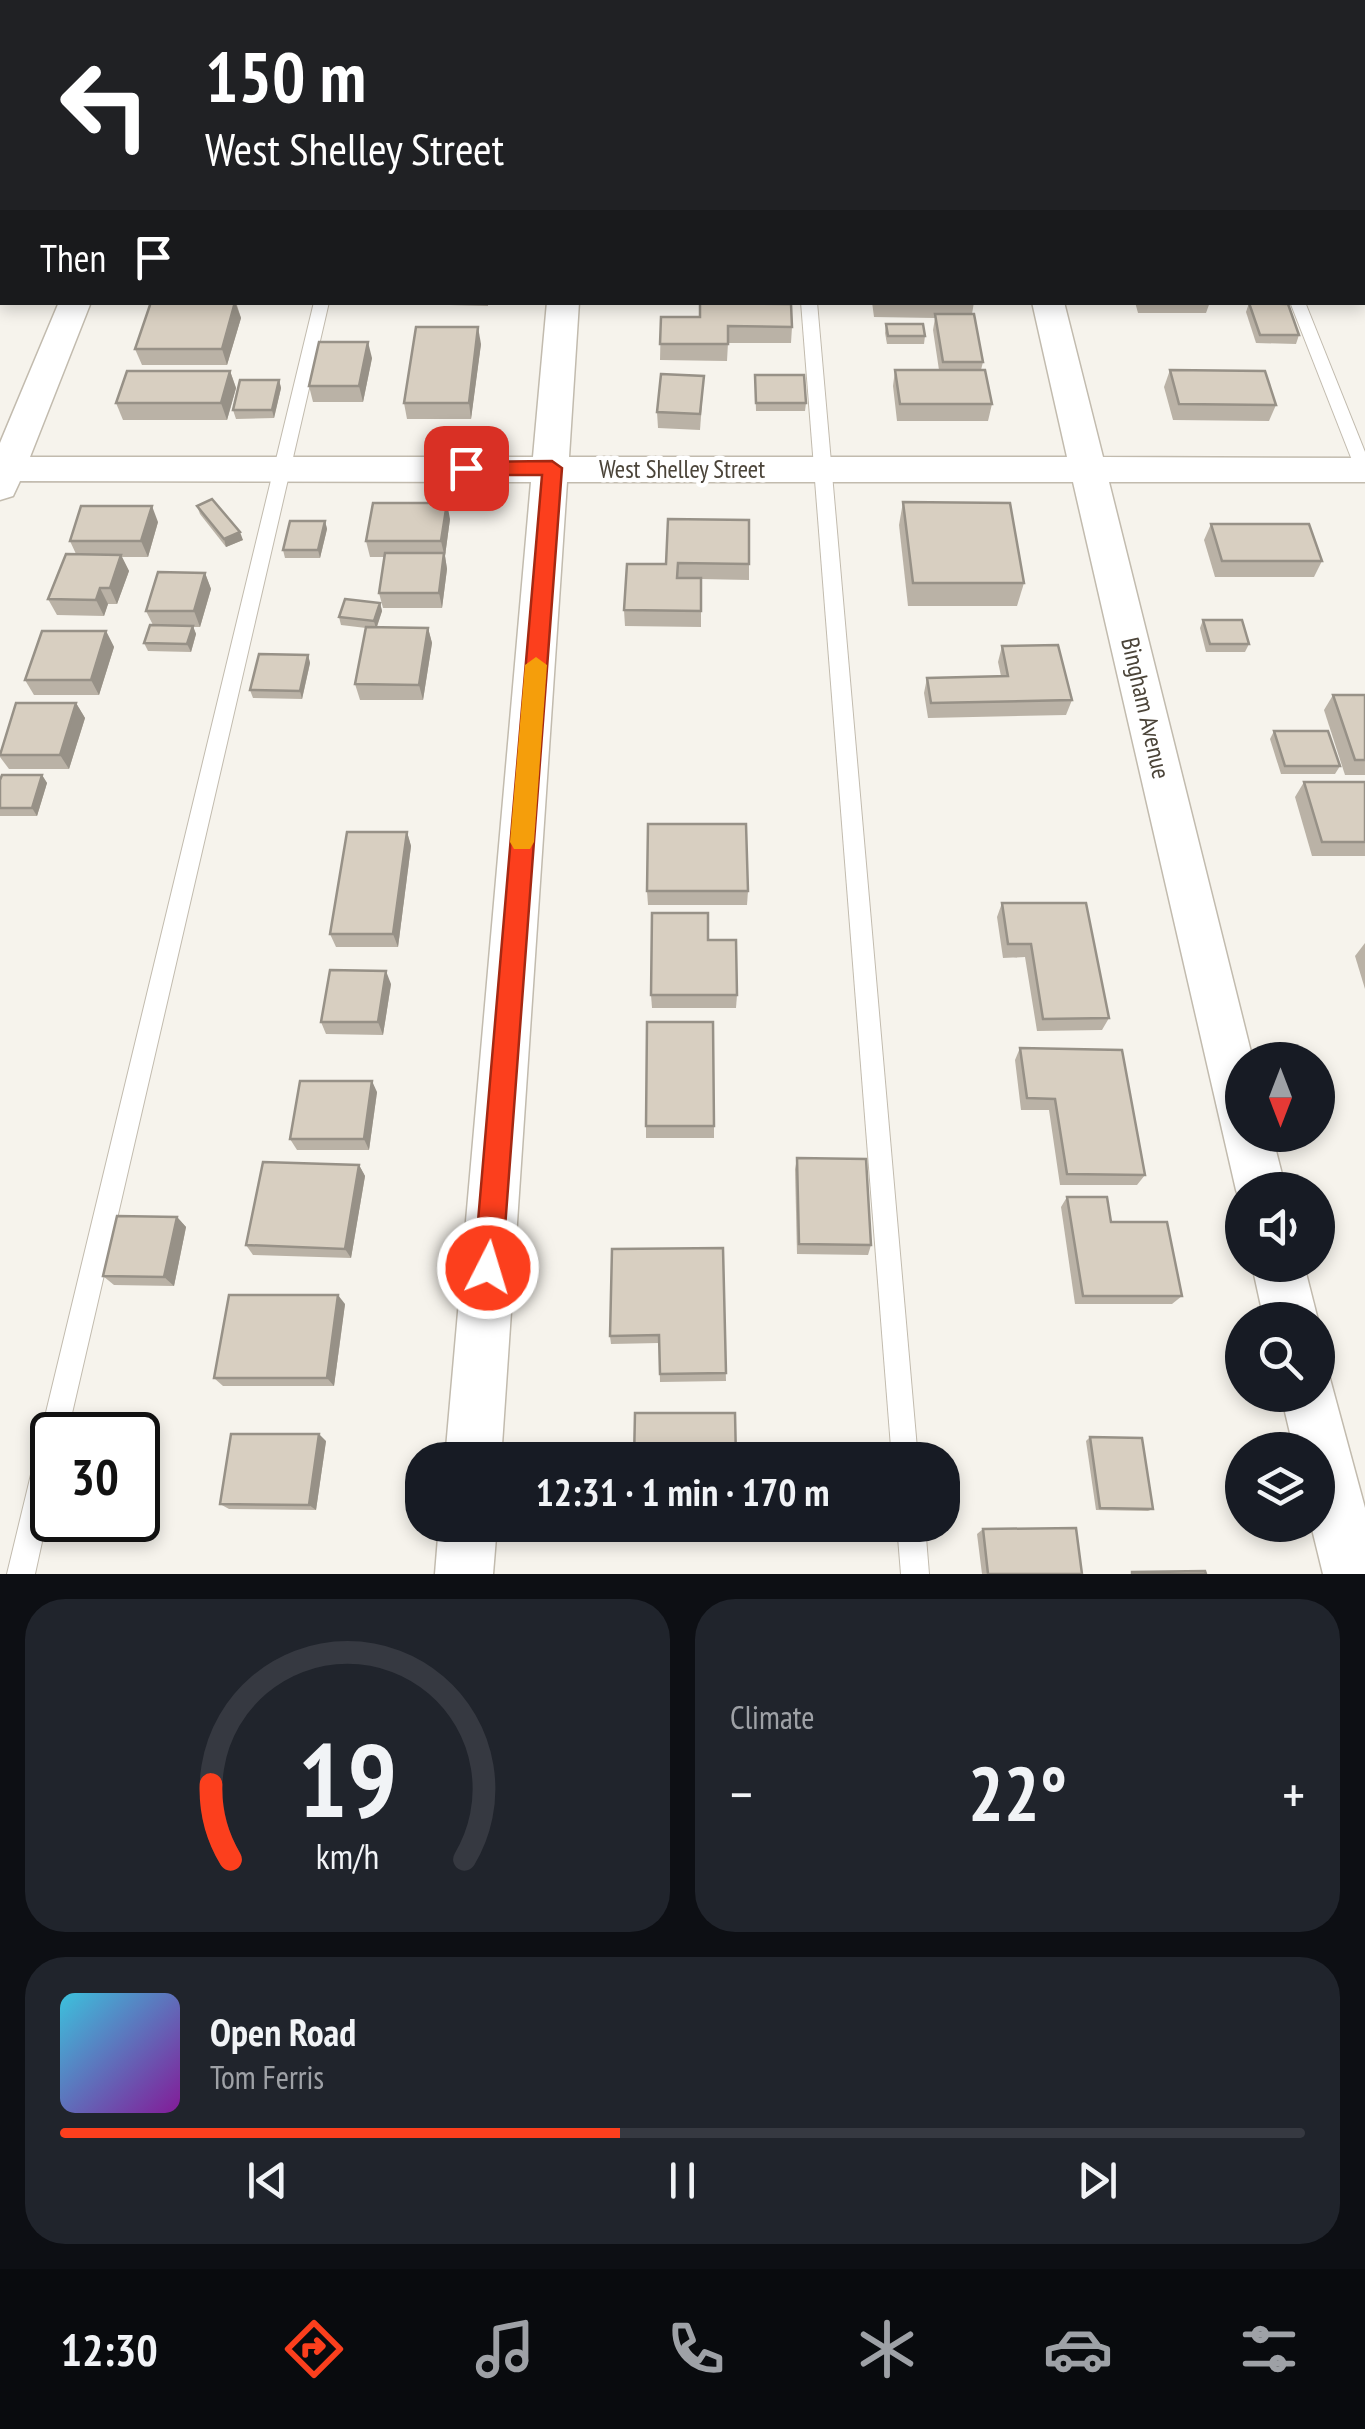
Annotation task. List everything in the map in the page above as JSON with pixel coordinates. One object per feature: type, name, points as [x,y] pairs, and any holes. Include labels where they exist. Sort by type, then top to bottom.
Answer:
[{"type":"street","points":[[3,475],[74,305]]},
{"type":"street","points":[[474,1442],[562,305]]},
{"type":"street","name":"Bingham Avenue","points":[[1049,305],[1225,1042]]},
{"type":"street","name":"West Shelley Street","points":[[3,475],[552,468],[1365,471]]},
{"type":"street","points":[[1313,1412],[1352,1574]]},
{"type":"street","points":[[464,1574],[467,1542]]},
{"type":"lane","points":[[59,1412],[321,305]]},
{"type":"lane","points":[[809,305],[903,1442]]},
{"type":"lane","points":[[1298,305],[1365,471]]},
{"type":"lane","points":[[21,1574],[30,1535]]},
{"type":"lane","points":[[912,1542],[915,1574]]},
{"type":"building","points":[[150,305],[234,305],[222,349],[135,349]]},
{"type":"building","points":[[700,305],[791,305],[792,327],[728,326],[728,344],[660,344],[661,317],[700,317]]},
{"type":"building","points":[[1250,305],[1288,305],[1299,335],[1260,335]]},
{"type":"building","points":[[935,314],[974,314],[983,362],[943,362]]},
{"type":"building","points":[[886,324],[923,324],[925,336],[888,336]]},
{"type":"building","points":[[416,327],[478,327],[469,403],[404,403]]},
{"type":"building","points":[[319,342],[368,342],[359,386],[309,386]]},
{"type":"building","points":[[895,370],[985,370],[992,404],[900,404]]},
{"type":"building","points":[[1170,370],[1265,371],[1276,405],[1179,404]]},
{"type":"building","points":[[127,371],[230,371],[221,403],[116,403]]},
{"type":"building","points":[[661,374],[704,376],[700,414],[657,412]]},
{"type":"building","points":[[755,375],[804,375],[806,403],[756,403]]},
{"type":"building","points":[[240,380],[279,380],[272,410],[233,410]]},
{"type":"building","points":[[212,499],[240,532],[224,539],[197,506]]},
{"type":"building","points":[[903,502],[1010,503],[1024,583],[913,583]]},
{"type":"building","points":[[373,503],[447,503],[441,541],[366,541]]},
{"type":"building","points":[[81,506],[152,506],[141,541],[70,541]]},
{"type":"building","points":[[668,519],[749,520],[749,564],[678,563],[677,578],[701,578],[701,611],[624,610],[627,564],[666,564]]},
{"type":"building","points":[[290,521],[325,521],[318,550],[283,550]]},
{"type":"building","points":[[1211,524],[1309,524],[1322,561],[1222,561]]},
{"type":"building","points":[[385,553],[444,553],[439,593],[379,593]]},
{"type":"building","points":[[66,554],[121,555],[110,588],[100,588],[96,600],[48,599]]},
{"type":"building","points":[[158,572],[205,573],[194,611],[146,611]]},
{"type":"building","points":[[345,599],[380,603],[374,621],[339,617]]},
{"type":"building","points":[[1203,620],[1242,620],[1249,644],[1210,644]]},
{"type":"building","points":[[150,625],[193,626],[187,644],[144,643]]},
{"type":"building","points":[[366,627],[428,628],[419,685],[355,684]]},
{"type":"building","points":[[42,631],[106,631],[91,680],[25,680]]},
{"type":"building","points":[[1058,645],[1072,700],[931,703],[927,678],[1008,676],[1002,646]]},
{"type":"building","points":[[259,654],[308,655],[300,691],[250,690]]},
{"type":"building","points":[[1333,695],[1365,695],[1365,760],[1355,760]]},
{"type":"building","points":[[16,703],[76,703],[60,755],[0,755]]},
{"type":"building","points":[[1274,731],[1328,731],[1340,766],[1285,766]]},
{"type":"building","points":[[2,775],[42,775],[32,808],[0,808]]},
{"type":"building","points":[[1304,782],[1365,782],[1365,842],[1322,842]]},
{"type":"building","points":[[648,824],[746,824],[748,891],[647,891]]},
{"type":"building","points":[[347,832],[407,832],[393,934],[330,934]]},
{"type":"building","points":[[1002,903],[1086,903],[1109,1018],[1043,1019],[1031,944],[1008,944]]},
{"type":"building","points":[[652,913],[708,913],[708,940],[736,940],[737,995],[651,995]]},
{"type":"building","points":[[330,970],[386,971],[378,1022],[321,1022]]},
{"type":"building","points":[[647,1022],[713,1022],[714,1126],[646,1126]]},
{"type":"building","points":[[1020,1048],[1122,1050],[1145,1175],[1067,1174],[1055,1099],[1027,1098]]},
{"type":"building","points":[[300,1081],[372,1081],[364,1139],[290,1139]]},
{"type":"building","points":[[797,1158],[866,1159],[871,1245],[799,1244]]},
{"type":"building","points":[[263,1162],[359,1165],[345,1249],[246,1245]]},
{"type":"building","points":[[1067,1197],[1107,1197],[1111,1222],[1167,1222],[1182,1296],[1083,1296]]},
{"type":"building","points":[[117,1216],[177,1217],[164,1277],[103,1276]]},
{"type":"building","points":[[723,1248],[726,1373],[660,1374],[659,1335],[610,1336],[612,1249]]},
{"type":"building","points":[[229,1295],[338,1295],[327,1378],[214,1378]]},
{"type":"building","points":[[635,1413],[735,1413],[736,1442],[634,1442]]},
{"type":"building","points":[[231,1434],[319,1434],[309,1505],[220,1504]]},
{"type":"building","points":[[1090,1437],[1142,1438],[1153,1509],[1100,1508]]},
{"type":"building","points":[[1076,1528],[1082,1574],[988,1574],[983,1529]]},
{"type":"building","points":[[1132,1572],[1206,1574],[1132,1574]]},
{"type":"slow traffic","points":[[522,842],[536,665]]},
{"type":"route","points":[[466,468],[552,468],[488,1268]]}]
